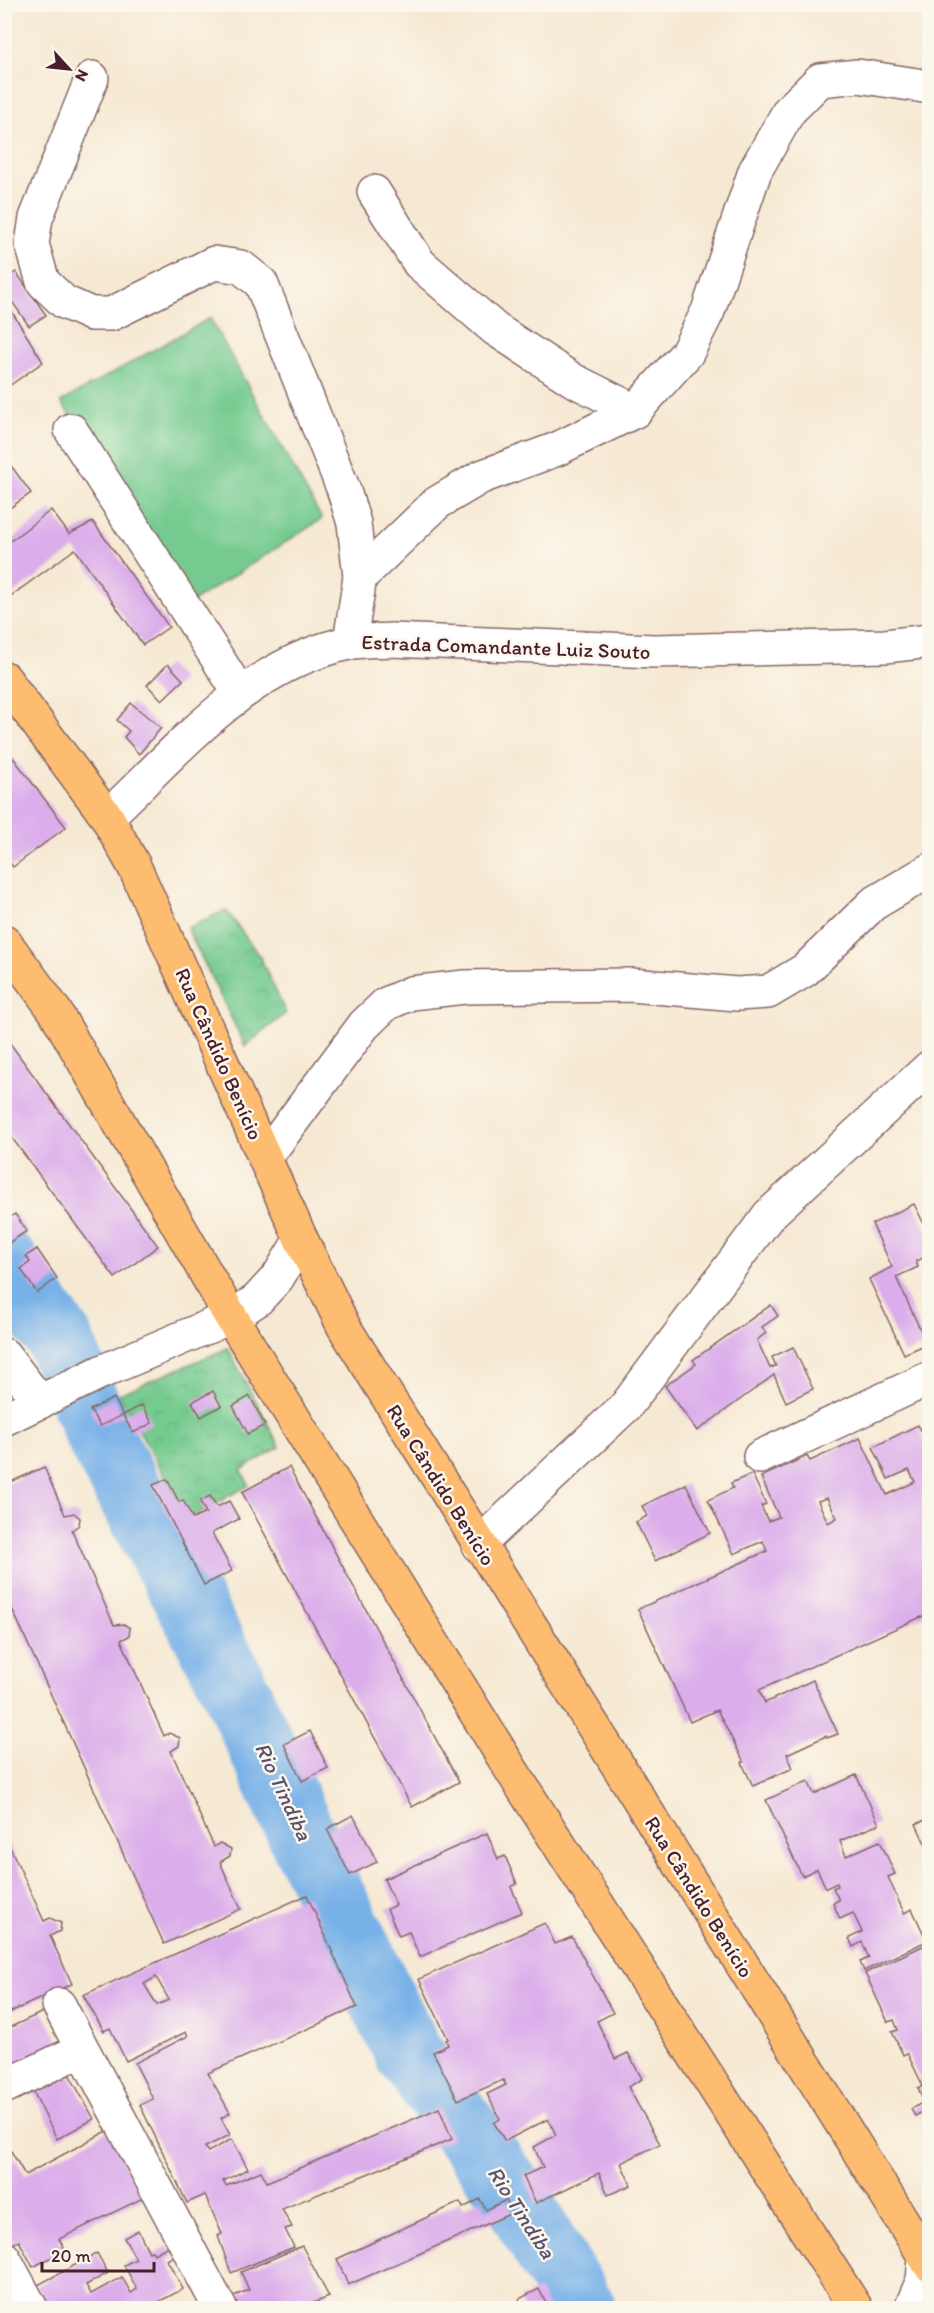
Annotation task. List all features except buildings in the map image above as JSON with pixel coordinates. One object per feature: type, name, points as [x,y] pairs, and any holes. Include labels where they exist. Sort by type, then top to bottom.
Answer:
[{"type":"main road","name":"Rua Cândido Benício","points":[[4,678],[107,817],[139,876],[301,1239],[344,1327],[927,2261]]},
{"type":"main road","points":[[4,941],[55,1011],[231,1317],[512,1771],[856,2308]]},
{"type":"street","points":[[360,577],[437,503],[481,477],[557,449],[635,411],[687,352],[708,311],[755,171],[789,111],[820,80],[858,76],[930,87]]},
{"type":"street","points":[[92,78],[36,218],[32,244],[43,282],[63,302],[91,314],[111,314],[214,262],[241,267],[261,283],[343,488],[354,523],[360,577],[350,642]]},
{"type":"street","points":[[374,192],[419,263],[495,329],[573,380],[635,411]]},
{"type":"street","points":[[71,430],[239,692]]},
{"type":"street","name":"Estrada Comandante Luiz Souto","points":[[107,817],[239,692],[305,657],[350,642],[391,640],[654,651],[885,646],[930,641]]},
{"type":"street","points":[[265,1158],[364,1025],[386,1004],[411,993],[465,987],[619,986],[737,994],[768,992],[805,970],[873,904],[930,870]]},
{"type":"street","points":[[478,1545],[626,1406],[769,1215],[930,1067]]},
{"type":"street","points":[[4,1419],[101,1372],[231,1317],[267,1290],[278,1277],[301,1239]]},
{"type":"street","points":[[4,1355],[52,1396]]},
{"type":"street","points":[[759,1457],[930,1378]]},
{"type":"street","points":[[59,2006],[220,2308]]},
{"type":"street","points":[[4,2086],[81,2050]]},
{"type":"street","points":[[4,2258],[31,2308]]},
{"type":"street","points":[[911,2308],[923,2280],[927,2261]]},
{"type":"green space","points":[[210,318],[322,519],[192,602],[61,402]]},
{"type":"green space","points":[[226,910],[260,957],[286,1013],[245,1046],[187,928]]},
{"type":"green space","points":[[228,1348],[280,1447],[241,1470],[249,1485],[188,1519],[119,1394]]},
{"type":"waterway","name":"Rio Tindiba","points":[[4,1262],[59,1339],[99,1435],[231,1680],[306,1844],[408,2052],[516,2198],[582,2308]]}]
